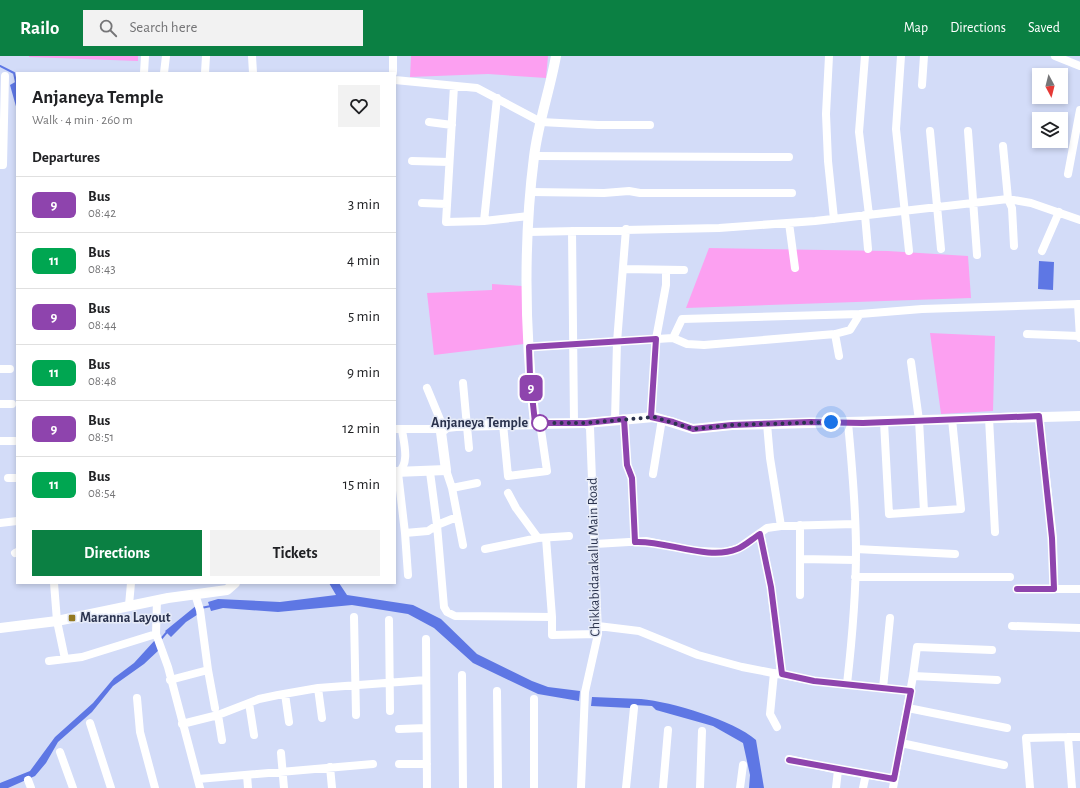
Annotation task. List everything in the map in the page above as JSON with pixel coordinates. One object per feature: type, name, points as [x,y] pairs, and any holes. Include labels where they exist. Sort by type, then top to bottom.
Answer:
[{"type":"street","points":[[144,72],[146,56]]},
{"type":"street","points":[[164,72],[166,56]]},
{"type":"street","points":[[205,72],[206,56]]},
{"type":"street","points":[[252,56],[253,72]]},
{"type":"street","points":[[393,56],[393,72]]},
{"type":"street","points":[[504,424],[508,476],[547,471],[530,376],[527,276],[529,216],[534,156],[556,56]]},
{"type":"street","points":[[829,56],[826,114],[828,161],[834,218]]},
{"type":"street","points":[[865,56],[859,132],[867,215],[868,249]]},
{"type":"street","points":[[901,56],[896,129],[909,251]]},
{"type":"street","points":[[922,85],[924,56]]},
{"type":"street","points":[[1055,56],[1080,66]]},
{"type":"street","points":[[0,165],[3,165],[5,76]]},
{"type":"street","points":[[396,80],[477,88],[541,122],[598,125],[650,125]]},
{"type":"street","points":[[454,86],[446,222],[484,221],[529,216]]},
{"type":"street","points":[[484,221],[497,98]]},
{"type":"street","points":[[1068,174],[1080,110]]},
{"type":"street","points":[[429,122],[452,125]]},
{"type":"street","points":[[930,131],[941,249]]},
{"type":"street","points":[[968,131],[972,203],[977,255]]},
{"type":"street","points":[[1004,146],[1008,199],[1012,208],[1014,246]]},
{"type":"street","points":[[534,156],[789,157]]},
{"type":"street","points":[[412,161],[449,162]]},
{"type":"street","points":[[531,192],[604,193],[629,191],[640,193],[792,193]]},
{"type":"street","points":[[529,232],[719,228],[789,223],[1008,199],[1031,203],[1080,220]]},
{"type":"street","points":[[422,203],[447,204]]},
{"type":"street","points":[[1042,251],[1059,212]]},
{"type":"street","points":[[789,223],[795,268]]},
{"type":"street","points":[[626,229],[617,342],[620,419],[627,465],[632,478],[635,542]]},
{"type":"street","points":[[572,231],[574,422]]},
{"type":"street","points":[[623,269],[684,270]]},
{"type":"street","points":[[651,417],[656,339],[666,285],[666,270]]},
{"type":"street","points":[[673,338],[682,319],[860,314],[922,308],[1079,304],[1080,337],[1027,334]]},
{"type":"street","points":[[529,347],[673,338],[687,344],[704,345],[835,334],[850,330],[860,314]]},
{"type":"street","points":[[835,334],[839,356]]},
{"type":"street","points":[[911,362],[919,420],[924,511]]},
{"type":"street","points":[[0,369],[10,369]]},
{"type":"street","points":[[464,383],[469,426],[469,448]]},
{"type":"street","points":[[427,388],[444,429],[441,435],[446,470],[452,488],[463,546]]},
{"type":"street","points":[[0,404],[12,404]]},
{"type":"street","points":[[1039,416],[1052,538],[1054,589]]},
{"type":"street","points":[[396,473],[404,468],[405,458],[398,430],[444,429],[447,427],[504,424],[586,423],[651,417],[693,429],[732,425],[1080,416]]},
{"type":"street","points":[[989,418],[995,532]]},
{"type":"street","points":[[653,474],[662,419]]},
{"type":"street","points":[[884,422],[889,514],[960,509],[952,419]]},
{"type":"street","name":"Chikkabidarakallu Main Road","points":[[581,788],[584,697],[598,630],[590,428],[586,423]]},
{"type":"street","points":[[847,684],[856,560],[848,423]]},
{"type":"street","points":[[767,424],[770,458],[781,526]]},
{"type":"street","points":[[0,441],[15,441]]},
{"type":"street","points":[[396,473],[446,470]]},
{"type":"street","points":[[430,472],[437,525],[444,607],[447,612],[455,616],[552,617]]},
{"type":"street","points":[[396,473],[405,534],[408,575]]},
{"type":"street","points":[[452,488],[477,483]]},
{"type":"street","points":[[508,493],[516,508],[542,538],[552,617],[552,635],[598,630],[639,631],[698,655],[742,667],[814,681],[911,691]]},
{"type":"street","points":[[405,534],[428,531],[437,525],[457,517]]},
{"type":"street","points":[[0,523],[16,521]]},
{"type":"street","points":[[595,544],[646,541],[695,551],[725,552],[737,549],[767,528],[800,525],[855,524]]},
{"type":"street","points":[[800,525],[800,595]]},
{"type":"street","points":[[760,534],[771,587],[778,673],[770,714],[777,727]]},
{"type":"street","points":[[485,549],[542,538],[569,536]]},
{"type":"street","points":[[856,549],[955,554]]},
{"type":"street","points":[[800,559],[856,560]]},
{"type":"street","points":[[855,577],[1010,577]]},
{"type":"street","points":[[54,584],[57,621],[65,659]]},
{"type":"street","points":[[129,605],[131,584]]},
{"type":"street","points":[[0,628],[57,621],[157,600],[198,602],[227,590],[234,584]]},
{"type":"street","points":[[1017,589],[1080,589]]},
{"type":"street","points":[[157,600],[158,638],[200,788]]},
{"type":"street","points":[[198,602],[208,670],[222,740]]},
{"type":"street","points":[[354,617],[356,715]]},
{"type":"street","points":[[883,688],[890,618]]},
{"type":"street","points":[[389,620],[390,711]]},
{"type":"street","points":[[1012,626],[1080,628]]},
{"type":"street","points":[[49,661],[82,657],[158,638]]},
{"type":"street","points":[[426,639],[427,788]]},
{"type":"street","points":[[893,788],[918,647],[992,650]]},
{"type":"street","points":[[170,680],[208,670]]},
{"type":"street","points":[[462,675],[463,788]]},
{"type":"street","points":[[913,676],[997,680]]},
{"type":"street","points":[[182,724],[248,703],[318,688],[355,684],[426,680]]},
{"type":"street","points":[[318,688],[322,718]]},
{"type":"street","points":[[497,690],[498,788]]},
{"type":"street","points":[[285,694],[289,722]]},
{"type":"street","points":[[137,698],[140,732],[155,788]]},
{"type":"street","points":[[534,699],[534,788]]},
{"type":"street","points":[[248,703],[254,735]]},
{"type":"street","points":[[626,788],[634,708]]},
{"type":"street","points":[[908,708],[1007,728]]},
{"type":"street","points":[[90,723],[111,788]]},
{"type":"street","points":[[398,729],[426,728]]},
{"type":"street","points":[[663,788],[668,730]]},
{"type":"street","points":[[700,788],[702,731]]},
{"type":"street","points":[[1068,737],[1072,788]]},
{"type":"street","points":[[1030,788],[1026,738],[1080,737]]},
{"type":"street","points":[[901,743],[1004,764]]},
{"type":"street","points":[[60,752],[73,788]]},
{"type":"street","points":[[280,753],[284,788]]},
{"type":"street","points":[[789,760],[894,779]]},
{"type":"street","points":[[198,778],[373,764]]},
{"type":"street","points":[[399,764],[426,764]]},
{"type":"street","points":[[740,788],[743,765]]},
{"type":"street","points":[[330,767],[332,788]]},
{"type":"street","points":[[836,788],[838,770]]},
{"type":"street","points":[[863,788],[866,774]]},
{"type":"street","points":[[247,775],[248,788]]},
{"type":"shaded area","points":[[138,56],[138,61],[29,57]]},
{"type":"shaded area","points":[[411,56],[548,56],[546,78],[488,74],[410,77]]},
{"type":"shaded area","points":[[709,248],[888,251],[968,256],[971,298],[686,308]]},
{"type":"shaded area","points":[[492,284],[522,286],[524,344],[434,355],[427,293],[492,290]]},
{"type":"shaded area","points":[[930,333],[995,336],[993,411],[941,414]]},
{"type":"water","points":[[16,82],[16,106],[10,85]]},
{"type":"water","points":[[1039,261],[1054,262],[1053,290],[1038,289]]},
{"type":"water","points":[[330,584],[340,584],[347,595],[413,605],[441,619],[477,654],[532,681],[548,687],[580,691],[579,701],[538,694],[473,663],[434,628],[408,614],[352,605],[278,612],[223,608],[211,611],[208,602],[218,599],[280,602],[336,595]]},
{"type":"water","points":[[197,605],[200,613],[186,622],[171,637],[165,631]]},
{"type":"water","points":[[155,640],[160,649],[144,664],[113,686],[92,712],[58,742],[46,763],[35,776],[8,788],[0,788],[0,783],[30,771],[55,737],[93,703],[114,678],[134,663]]},
{"type":"water","points":[[592,697],[641,699],[669,704],[702,713],[733,726],[756,740],[764,788],[749,788],[750,775],[743,743],[713,726],[656,710],[652,706],[634,705],[630,708],[591,706]]},
{"type":"waterway","points":[[0,66],[14,73],[16,82]]},
{"type":"waterway","points":[[201,608],[211,606]]},
{"type":"waterway","points":[[161,639],[167,632]]},
{"type":"bus line","name":"9","points":[[789,760],[894,779],[911,691],[814,681],[782,674],[771,587],[760,534],[737,549],[725,552],[695,551],[646,541],[635,542],[632,478],[627,465],[624,419],[586,423],[535,423],[530,376],[529,347],[656,339],[651,417],[673,422],[693,429],[732,425],[810,422],[863,423],[1039,416],[1052,538],[1054,589],[1017,589]]},
{"type":"place","name":"Anjaneya Temple","points":[[540,423]]},
{"type":"place","name":"Maranna Layout","points":[[72,618]]},
{"type":"route","points":[[540,423],[586,423],[595,421],[654,417],[693,429],[732,425],[831,422]]}]
